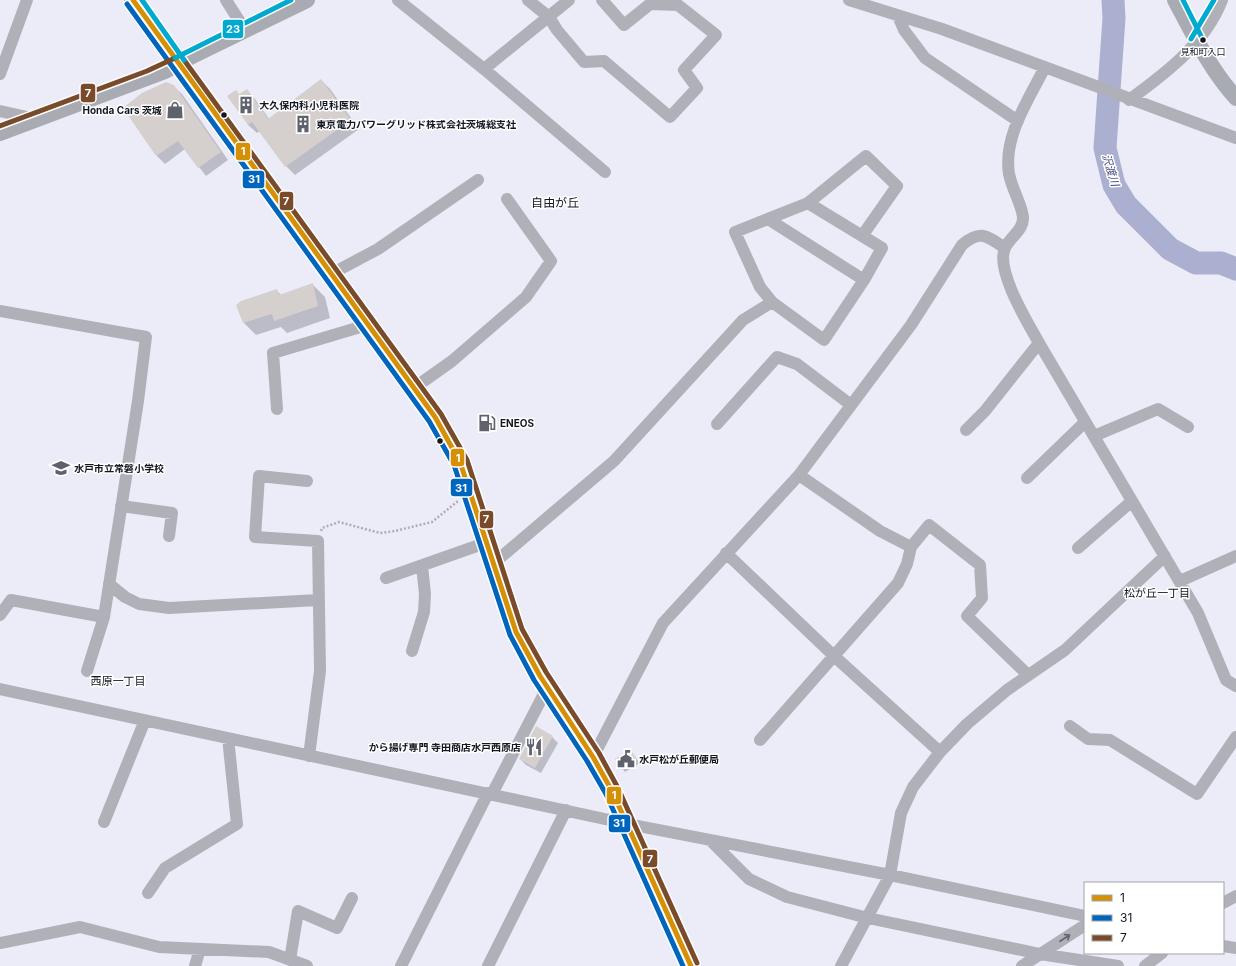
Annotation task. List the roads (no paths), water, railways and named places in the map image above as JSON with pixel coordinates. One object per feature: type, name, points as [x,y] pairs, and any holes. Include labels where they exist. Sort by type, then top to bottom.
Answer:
[{"type":"highway","points":[[132,0],[435,417],[456,452],[488,542],[516,632],[547,688],[594,757],[628,824],[691,966]]},
{"type":"main road","points":[[0,133],[150,78],[307,0]]},
{"type":"main road","points":[[1175,0],[1197,42],[1217,75],[1236,98]]},
{"type":"street","points":[[0,74],[27,0]]},
{"type":"street","points":[[226,0],[245,30]]},
{"type":"street","points":[[398,0],[484,69],[606,172]]},
{"type":"street","points":[[528,0],[549,17],[557,30],[584,62],[604,61],[670,117],[697,88],[684,70],[716,35],[678,5],[650,4],[624,25],[602,0]]},
{"type":"street","points":[[484,69],[569,0]]},
{"type":"street","points":[[849,0],[1045,67],[1126,99],[1236,138]]},
{"type":"street","points":[[1126,99],[1167,71],[1197,42],[1213,18],[1222,0]]},
{"type":"street","points":[[898,16],[904,30],[925,58],[1018,121]]},
{"type":"street","points":[[1045,67],[1018,121],[1010,143],[1007,160],[1011,187],[1023,217],[1022,224],[1005,248],[1006,274],[1011,290],[1039,343],[1198,612],[1226,680],[1236,686]]},
{"type":"street","points":[[0,111],[36,119]]},
{"type":"street","points":[[808,203],[862,236],[882,248],[864,280],[824,340],[772,302],[760,287],[735,232],[808,203],[866,156],[896,186],[862,236]]},
{"type":"street","points":[[331,274],[378,249],[478,180]]},
{"type":"street","points":[[414,388],[452,361],[526,297],[551,261],[507,199]]},
{"type":"street","points":[[768,219],[864,280]]},
{"type":"street","points":[[594,757],[663,623],[799,475],[911,324],[962,245],[970,238],[977,235],[987,236],[1005,248]]},
{"type":"street","points":[[494,563],[614,461],[743,320],[772,302]]},
{"type":"street","points":[[0,311],[146,337],[138,401],[104,617],[87,671]]},
{"type":"street","points":[[277,409],[273,353],[367,325]]},
{"type":"street","points":[[966,430],[985,411],[1039,343]]},
{"type":"street","points":[[717,424],[777,357],[798,364],[851,405]]},
{"type":"street","points":[[1094,436],[1158,409],[1188,427]]},
{"type":"street","points":[[1027,478],[1085,422]]},
{"type":"street","points":[[799,475],[880,531],[911,547]]},
{"type":"street","points":[[307,481],[260,476],[255,537],[318,541],[320,671],[309,756]]},
{"type":"street","points":[[1078,548],[1132,501]]},
{"type":"street","points":[[121,506],[172,513],[169,536]]},
{"type":"street","points":[[760,740],[898,583],[907,564],[911,547],[928,525],[980,565],[982,598],[967,616],[1028,675]]},
{"type":"street","points":[[386,578],[488,542]]},
{"type":"street","points":[[726,553],[834,656],[940,752]]},
{"type":"street","points":[[841,966],[890,875],[901,813],[913,787],[940,752],[967,724],[1007,690],[1065,650],[1164,556]]},
{"type":"street","points":[[1180,581],[1236,556]]},
{"type":"street","points":[[412,651],[424,612],[425,594],[422,566]]},
{"type":"street","points":[[109,584],[125,597],[139,604],[169,608],[318,600]]},
{"type":"street","points":[[0,616],[11,600],[104,617]]},
{"type":"street","points":[[401,966],[547,688]]},
{"type":"street","points":[[0,689],[628,824],[890,875],[1084,916]]},
{"type":"street","points":[[104,822],[146,720]]},
{"type":"street","points":[[1070,726],[1088,739],[1110,740],[1198,794],[1236,737]]},
{"type":"street","points":[[148,893],[165,868],[237,824],[228,738]]},
{"type":"street","points":[[488,966],[566,810]]},
{"type":"street","points":[[710,840],[749,879],[780,894],[868,918],[1041,958],[1069,963],[1118,966]]},
{"type":"street","points":[[290,960],[298,911],[337,928],[352,898]]},
{"type":"street","points":[[1022,966],[1041,958],[1084,926]]},
{"type":"street","points":[[0,943],[80,927],[159,947],[269,952],[307,966]]},
{"type":"street","points":[[1224,946],[1236,948]]},
{"type":"street","points":[[195,966],[200,949]]},
{"type":"street","points":[[1069,963],[1084,953]]},
{"type":"street","points":[[1145,966],[1161,954]]},
{"type":"waterway","name":"沢渡川","points":[[1113,0],[1114,18],[1105,148],[1114,185],[1126,205],[1170,249],[1196,263],[1221,263],[1236,269]]},
{"type":"place","name":"見和町入口","points":[[1203,40]]},
{"type":"place","name":"大久保内科小児科医院","points":[[246,105]]},
{"type":"place","name":"Honda Cars 茨城","points":[[175,110]]},
{"type":"place","name":"東京電力パワーグリッド株式会社茨城総支社","points":[[303,124]]},
{"type":"place","name":"ENEOS","points":[[487,423]]},
{"type":"place","name":"水戸市立常磐小学校","points":[[61,468]]},
{"type":"place","name":"から揚げ専門 寺田商店水戸西原店","points":[[534,747]]},
{"type":"place","name":"水戸松が丘郵便局","points":[[626,759]]},
{"type":"district","name":"自由が丘","points":[[555,202]]},
{"type":"district","name":"松が丘一丁目","points":[[1157,593]]},
{"type":"district","name":"西原一丁目","points":[[118,681]]}]
